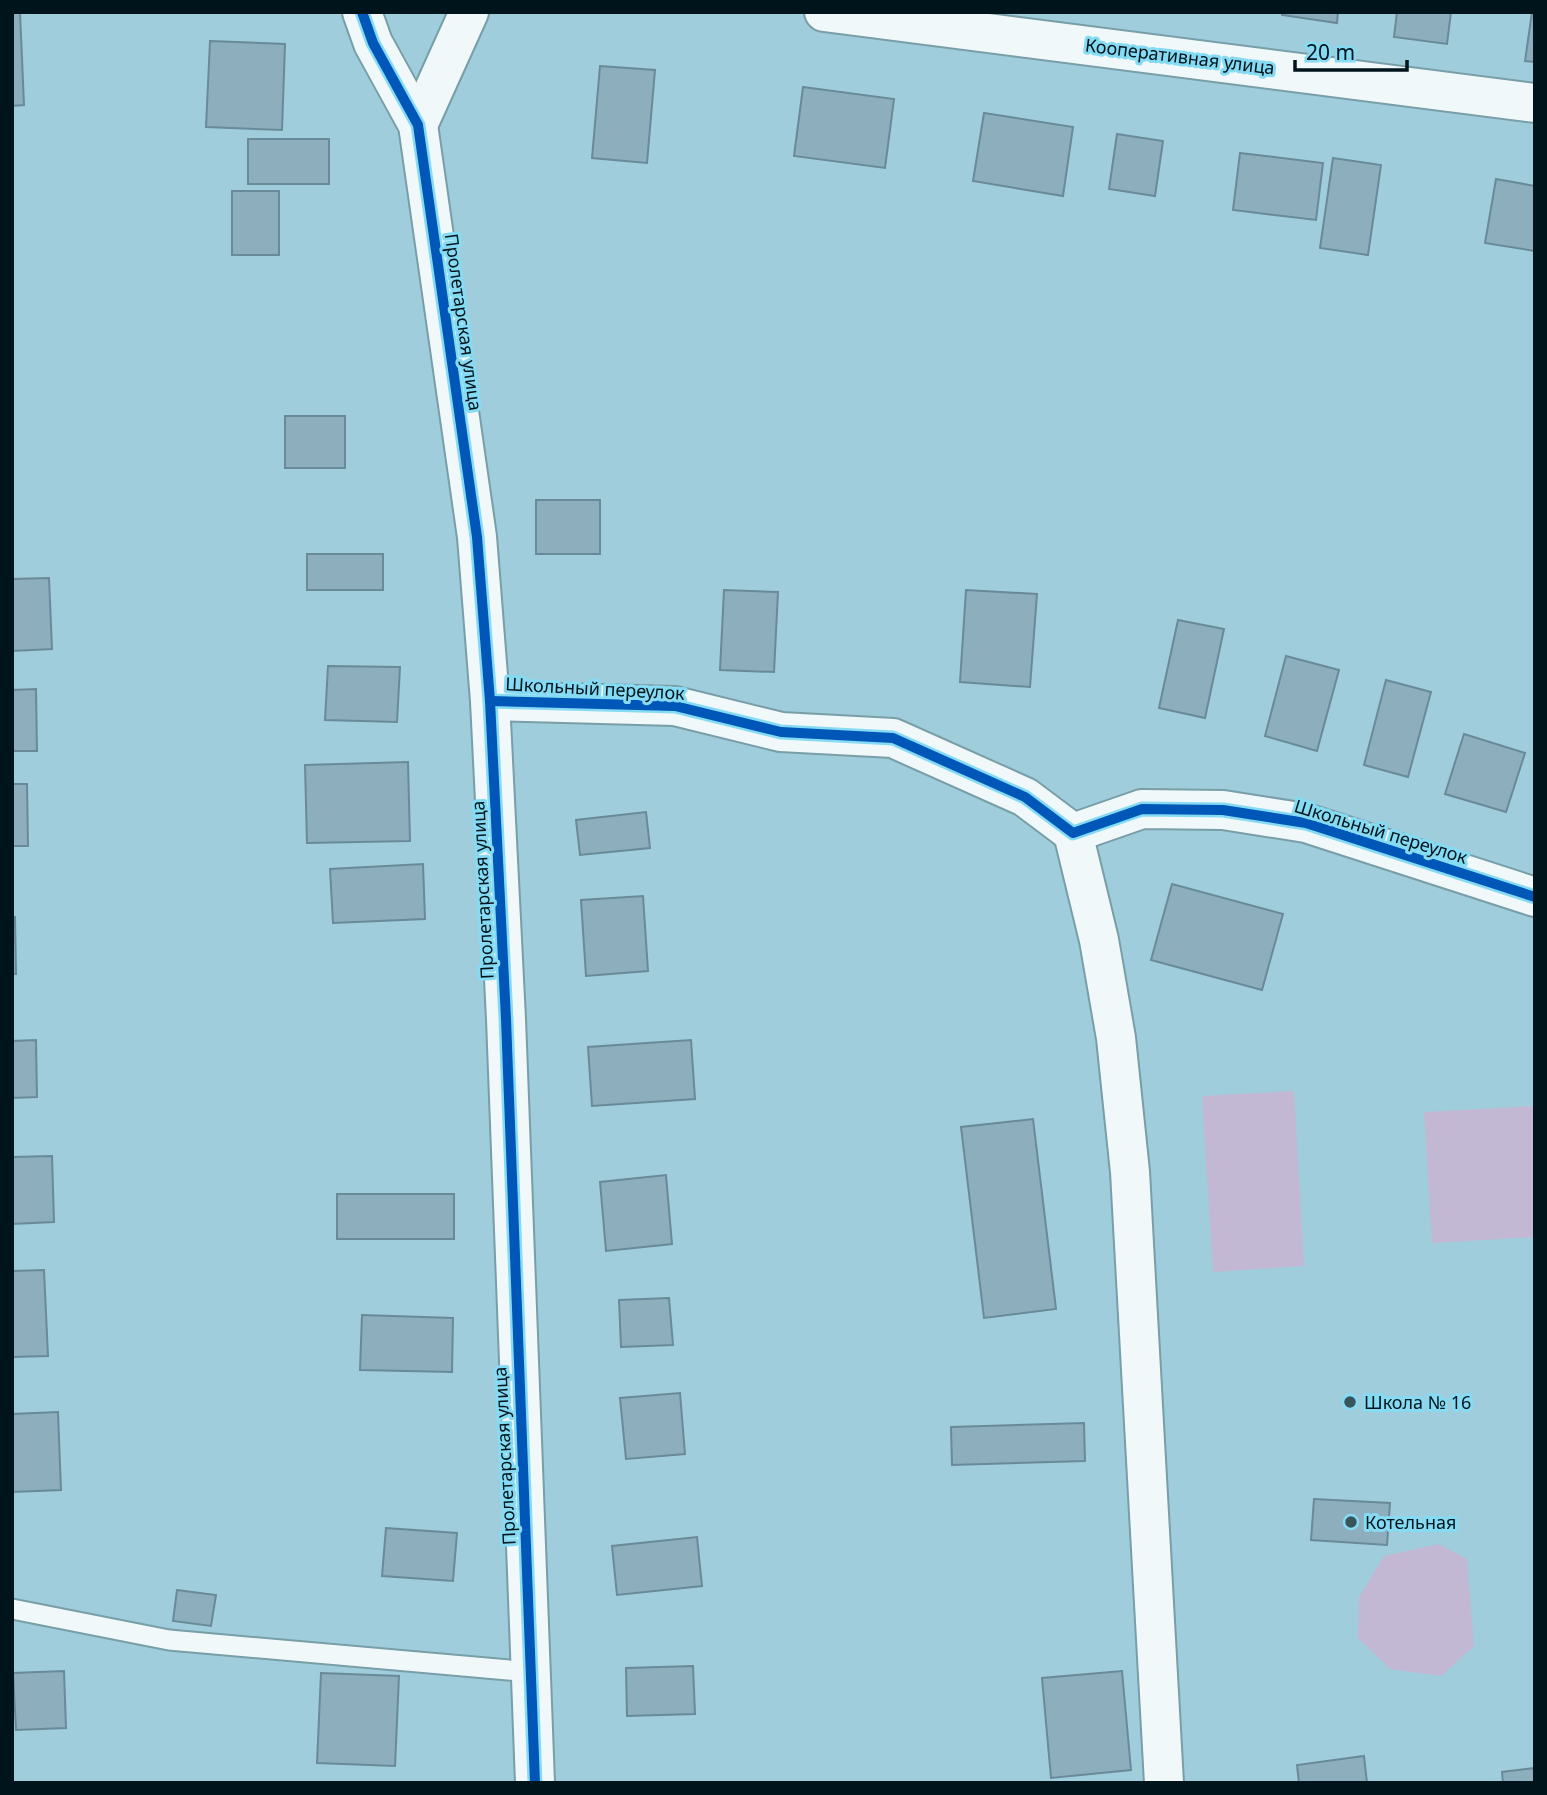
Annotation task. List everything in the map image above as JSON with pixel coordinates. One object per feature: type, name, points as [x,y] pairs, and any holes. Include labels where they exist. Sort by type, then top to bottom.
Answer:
[{"type":"street","name":"Пролетарская улица","points":[[362,12],[373,43],[418,125],[477,537],[490,701],[535,1783]]},
{"type":"street","points":[[418,125],[463,19],[469,12]]},
{"type":"street","name":"Кооперативная улица","points":[[824,12],[1535,103]]},
{"type":"street","name":"Школьный переулок","points":[[490,701],[675,706],[780,732],[893,738],[1026,797],[1073,833],[1142,809],[1223,810],[1306,823],[1535,897]]},
{"type":"street","points":[[1073,833],[1099,940],[1116,1038],[1130,1172],[1164,1783]]},
{"type":"lane","points":[[12,1609],[169,1640],[531,1672]]},
{"type":"shaded area","points":[[1294,1091],[1304,1266],[1213,1272],[1202,1096]]},
{"type":"shaded area","points":[[1535,1106],[1535,1237],[1432,1243],[1424,1112]]},
{"type":"shaded area","points":[[1439,1544],[1467,1559],[1474,1646],[1441,1676],[1390,1669],[1358,1638],[1359,1597],[1384,1556]]},
{"type":"building","points":[[12,12],[20,12],[24,105],[12,106]]},
{"type":"building","points":[[1282,12],[1338,12],[1337,23],[1282,15]]},
{"type":"building","points":[[1397,12],[1451,12],[1447,44],[1394,37]]},
{"type":"building","points":[[1532,12],[1535,12],[1535,62],[1525,61]]},
{"type":"building","points":[[210,41],[285,44],[282,130],[206,127]]},
{"type":"building","points":[[600,66],[655,70],[647,163],[592,158]]},
{"type":"building","points":[[803,87],[894,99],[885,168],[794,156]]},
{"type":"building","points":[[984,113],[1073,127],[1063,196],[973,181]]},
{"type":"building","points":[[1117,134],[1163,141],[1155,196],[1109,189]]},
{"type":"building","points":[[248,139],[329,139],[329,184],[248,184]]},
{"type":"building","points":[[1240,153],[1323,163],[1316,220],[1233,210]]},
{"type":"building","points":[[1333,158],[1381,165],[1368,255],[1320,248]]},
{"type":"building","points":[[1496,179],[1535,186],[1535,251],[1485,243]]},
{"type":"building","points":[[232,191],[279,191],[279,255],[232,255]]},
{"type":"building","points":[[285,416],[345,416],[345,468],[285,468]]},
{"type":"building","points":[[536,500],[600,500],[600,554],[536,554]]},
{"type":"building","points":[[307,554],[383,554],[383,590],[307,590]]},
{"type":"building","points":[[49,578],[52,649],[12,651],[12,579]]},
{"type":"building","points":[[724,590],[778,592],[774,672],[720,670]]},
{"type":"building","points":[[966,590],[1037,594],[1030,687],[960,682]]},
{"type":"building","points":[[1178,620],[1224,629],[1205,718],[1159,708]]},
{"type":"building","points":[[1286,656],[1339,670],[1317,751],[1265,736]]},
{"type":"building","points":[[328,666],[400,667],[397,722],[325,720]]},
{"type":"building","points":[[1386,680],[1431,692],[1408,777],[1364,765]]},
{"type":"building","points":[[36,689],[37,751],[12,751],[12,690]]},
{"type":"building","points":[[1464,734],[1525,753],[1506,812],[1445,794]]},
{"type":"building","points":[[408,762],[410,841],[307,843],[305,765]]},
{"type":"building","points":[[12,784],[27,784],[28,846],[12,846]]},
{"type":"building","points":[[646,812],[650,848],[580,855],[576,820]]},
{"type":"building","points":[[423,864],[425,919],[333,923],[330,869]]},
{"type":"building","points":[[1172,884],[1283,914],[1262,990],[1151,960]]},
{"type":"building","points":[[643,896],[648,971],[586,976],[581,900]]},
{"type":"building","points":[[12,917],[15,917],[16,974],[12,974]]},
{"type":"building","points":[[36,1040],[37,1097],[12,1098],[12,1041]]},
{"type":"building","points":[[691,1040],[695,1099],[592,1106],[588,1047]]},
{"type":"building","points":[[1033,1119],[1056,1309],[984,1318],[961,1127]]},
{"type":"building","points":[[52,1156],[54,1222],[12,1224],[12,1157]]},
{"type":"building","points":[[666,1175],[672,1244],[606,1251],[600,1182]]},
{"type":"building","points":[[337,1194],[454,1194],[454,1239],[337,1239]]},
{"type":"building","points":[[44,1270],[48,1356],[12,1357],[12,1271]]},
{"type":"building","points":[[669,1298],[673,1345],[621,1347],[619,1300]]},
{"type":"building","points":[[362,1315],[453,1318],[452,1372],[360,1370]]},
{"type":"building","points":[[680,1393],[685,1454],[626,1459],[620,1398]]},
{"type":"building","points":[[58,1412],[61,1490],[12,1492],[12,1414]]},
{"type":"building","points":[[1084,1423],[1085,1461],[952,1465],[951,1427]]},
{"type":"building","name":"Котельная","points":[[1314,1499],[1390,1503],[1387,1545],[1311,1540]]},
{"type":"building","points":[[386,1528],[457,1533],[453,1581],[382,1576]]},
{"type":"building","points":[[697,1537],[702,1586],[617,1595],[612,1546]]},
{"type":"building","points":[[177,1590],[216,1595],[211,1626],[173,1621]]},
{"type":"building","points":[[693,1666],[695,1714],[627,1716],[626,1668]]},
{"type":"building","points":[[64,1671],[66,1728],[16,1730],[13,1673]]},
{"type":"building","points":[[1122,1671],[1131,1770],[1051,1778],[1042,1678]]},
{"type":"building","points":[[321,1673],[399,1676],[395,1766],[317,1763]]},
{"type":"building","points":[[1364,1756],[1367,1783],[1299,1783],[1297,1765]]},
{"type":"building","points":[[1535,1768],[1535,1783],[1503,1783],[1502,1772]]},
{"type":"cycle path","points":[[362,12],[373,43],[418,125],[477,537],[490,701],[506,1019],[535,1783]]},
{"type":"cycle path","points":[[490,701],[675,706],[781,732],[893,738],[1025,797],[1073,833],[1142,809],[1223,810],[1306,823],[1535,897]]},
{"type":"place","name":"Школа № 16","points":[[1350,1402]]},
{"type":"place","name":"Котельная","points":[[1351,1522]]}]
